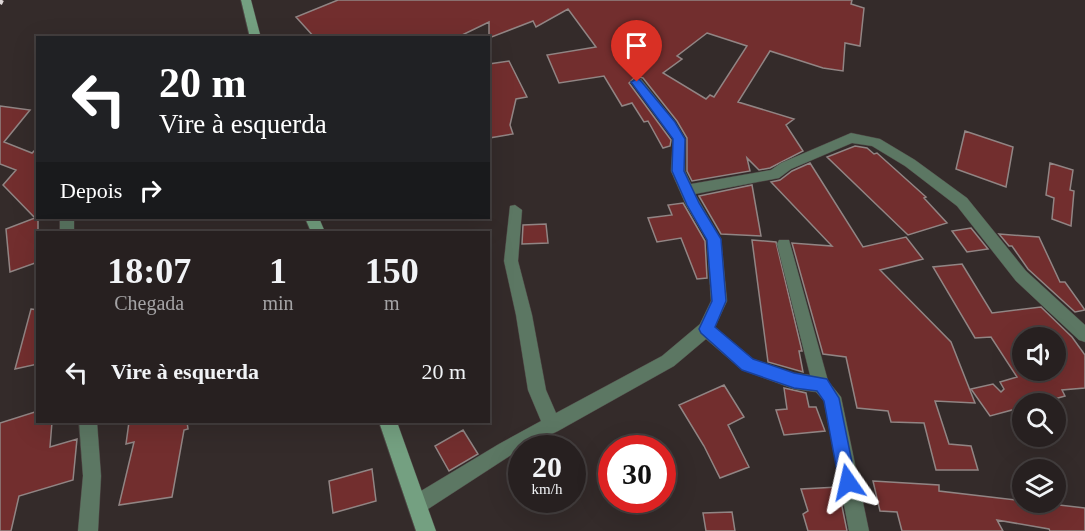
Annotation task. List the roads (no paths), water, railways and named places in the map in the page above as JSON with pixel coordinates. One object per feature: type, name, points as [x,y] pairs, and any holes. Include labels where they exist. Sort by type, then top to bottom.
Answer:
[{"type":"street","points":[[246,0],[255,36]]},
{"type":"street","points":[[418,504],[505,450],[668,361],[706,329],[719,301],[714,239],[686,190],[678,171],[679,139],[671,125],[637,82]]},
{"type":"street","points":[[686,190],[774,174],[786,166],[850,138],[875,142],[910,163],[962,202],[1021,276],[1085,335]]},
{"type":"street","points":[[515,210],[511,261],[524,315],[537,390],[552,425]]},
{"type":"street","points":[[784,244],[821,385],[832,398],[860,531]]},
{"type":"street","points":[[706,329],[748,365],[794,381],[821,385]]},
{"type":"street","points":[[88,423],[93,449],[93,494],[88,531]]},
{"type":"street","points":[[388,423],[426,531]]},
{"type":"railway","points":[[0,4],[2,0]]}]
